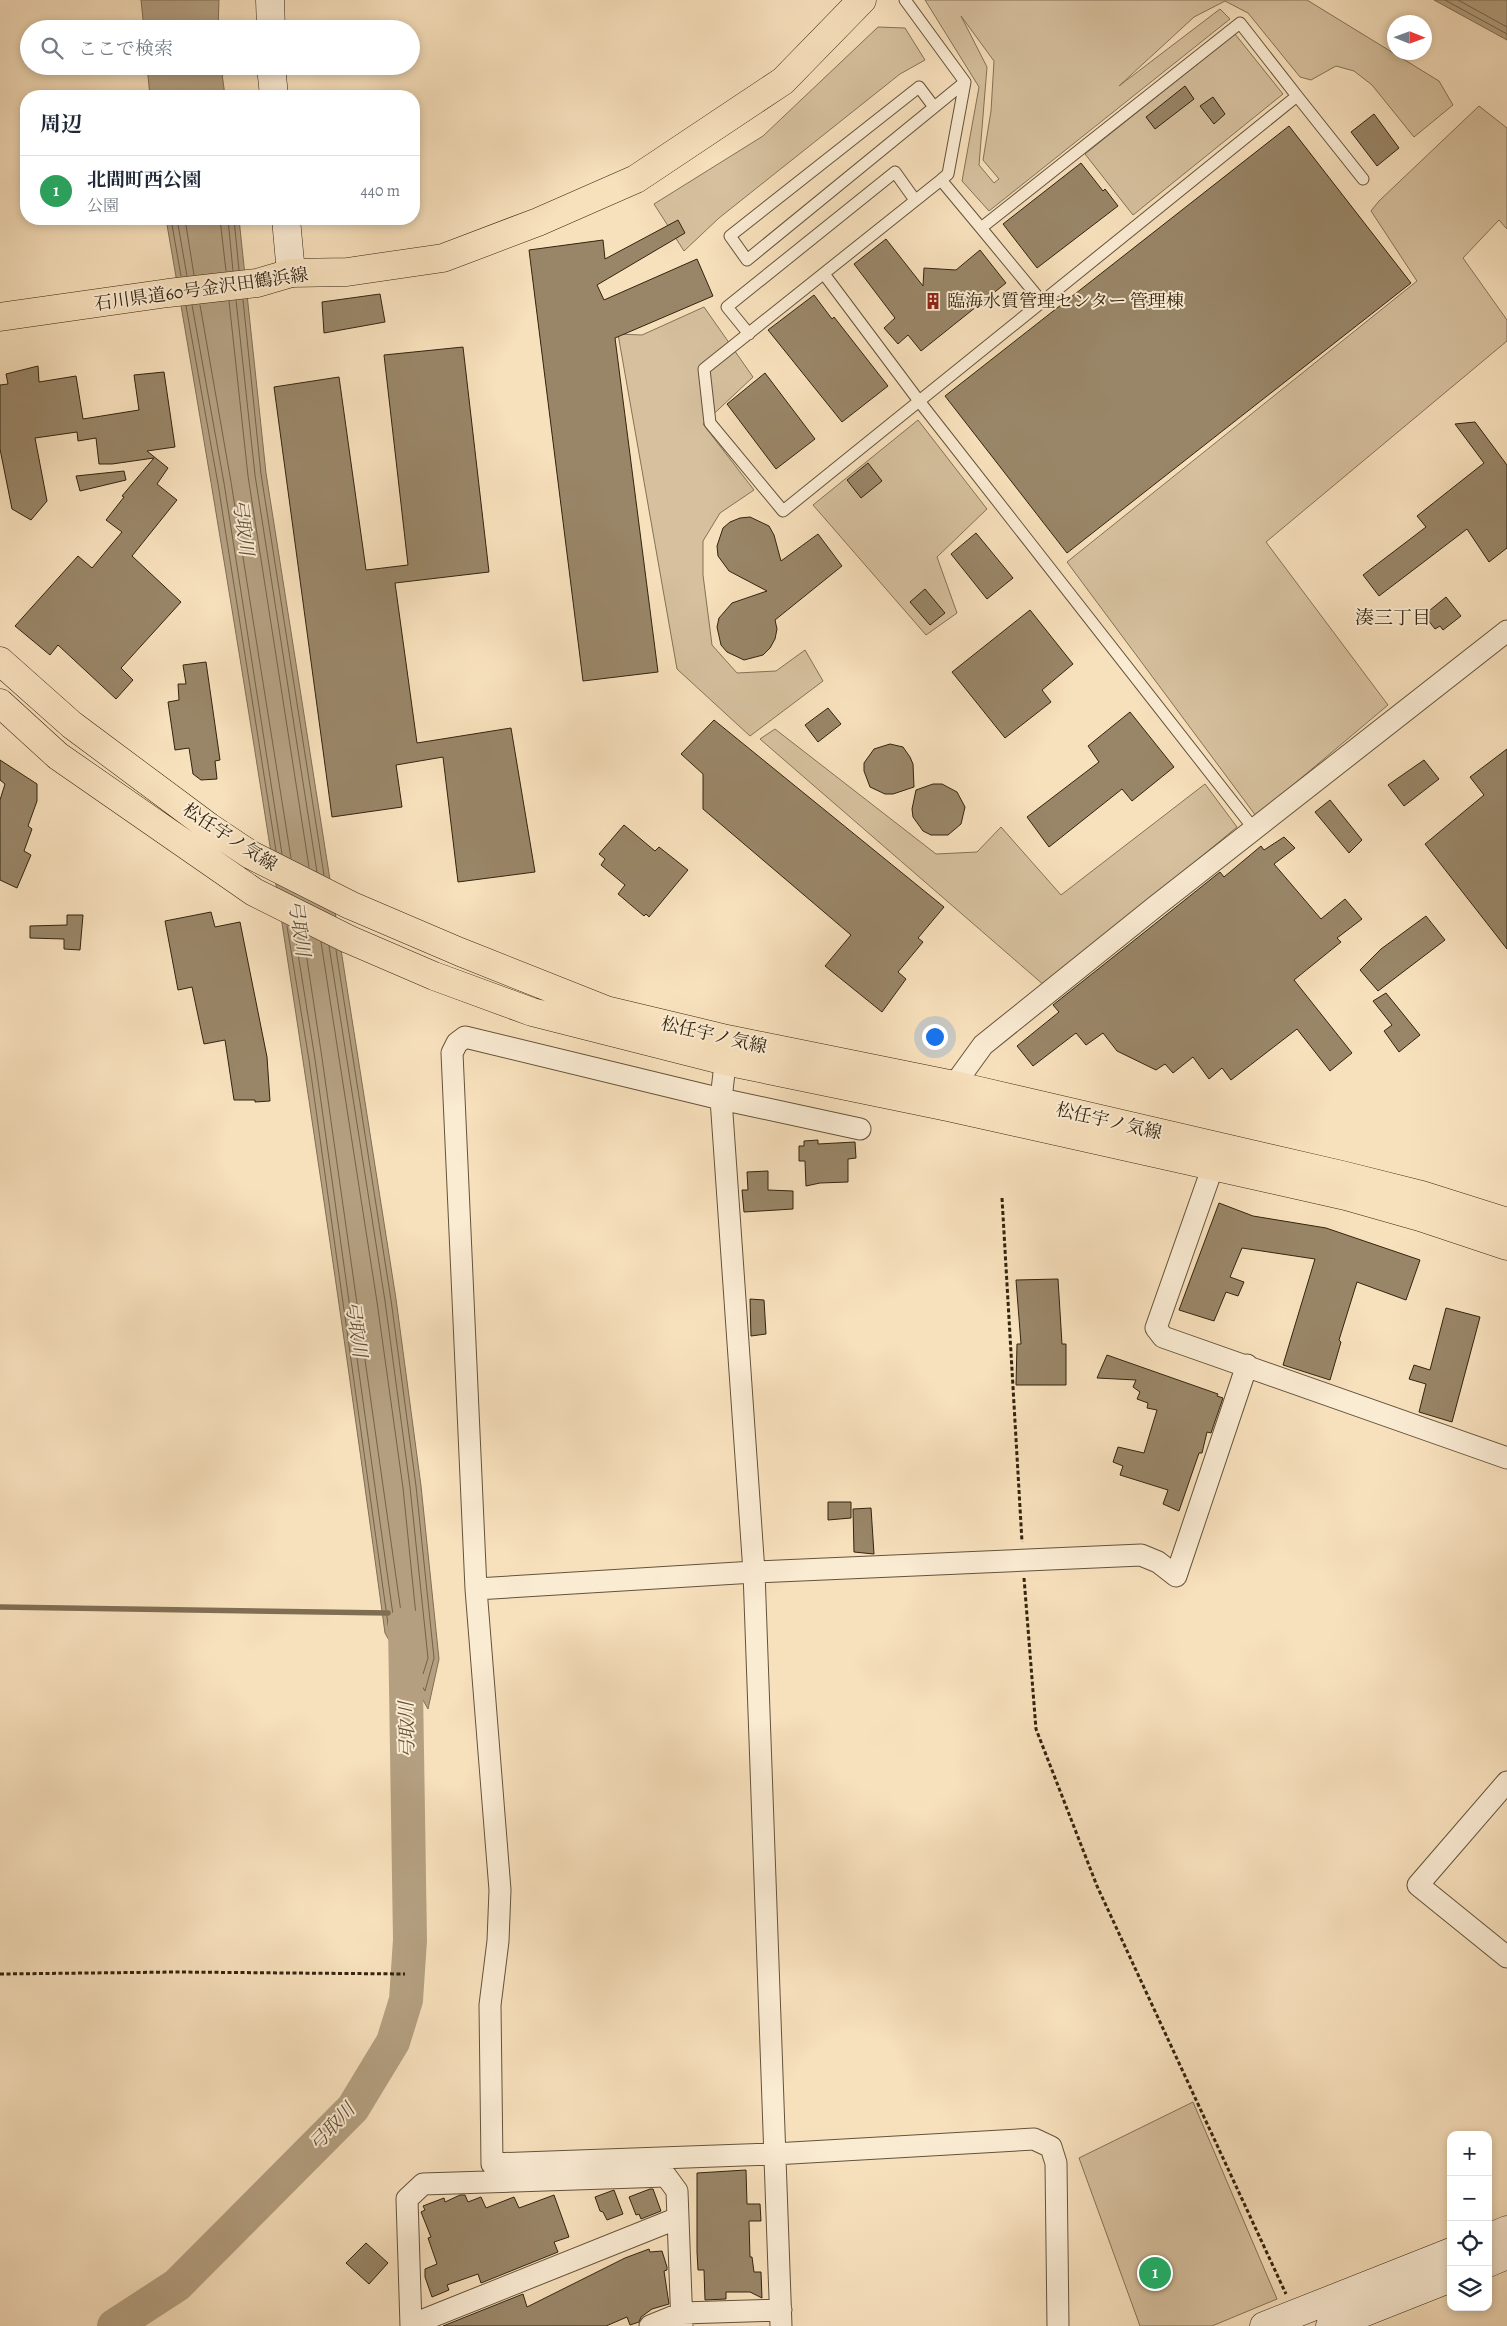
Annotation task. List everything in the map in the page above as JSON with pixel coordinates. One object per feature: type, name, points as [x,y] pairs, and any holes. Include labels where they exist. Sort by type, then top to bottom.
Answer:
[{"type":"main road","name":"石川県道60号金沢田鶴浜線","points":[[0,317],[168,293],[257,284],[291,273],[346,272],[443,258],[538,222],[636,179],[783,81],[862,0]]},
{"type":"main road","name":"松任宇ノ気線","points":[[0,661],[72,725],[209,827],[251,855],[350,905],[460,952],[606,1010],[726,1050]]},
{"type":"main road","name":"松任宇ノ気線","points":[[0,703],[58,756],[254,892],[348,939],[434,976],[532,1012],[951,1096],[1217,1157],[1422,1195],[1507,1222]]},
{"type":"main road","name":"松任宇ノ気線","points":[[1217,1157],[1420,1217],[1507,1246]]},
{"type":"street","points":[[270,0],[271,20]]},
{"type":"street","points":[[272,75],[273,90]]},
{"type":"street","points":[[287,225],[291,273]]},
{"type":"street","points":[[951,1096],[983,1045],[1507,630]]},
{"type":"street","points":[[860,1129],[721,1099],[465,1037],[457,1043],[452,1053],[476,1589],[500,1890],[498,1941],[490,2004],[492,2164],[774,2154],[1034,2138],[1050,2147],[1056,2163],[1058,2326]]},
{"type":"street","points":[[650,2326],[682,2320],[781,2318],[754,1572],[721,1099],[726,1050]]},
{"type":"street","points":[[1217,1157],[1156,1328],[1163,1337],[1507,1458]]},
{"type":"street","points":[[476,1589],[754,1572],[1141,1555],[1158,1562],[1176,1576],[1246,1365]]},
{"type":"street","points":[[1507,1782],[1418,1885],[1507,1957]]},
{"type":"street","points":[[678,2218],[410,2326],[407,2199],[423,2184],[666,2176],[677,2191],[682,2320]]},
{"type":"street","points":[[1492,2236],[1507,2230]]},
{"type":"street","points":[[1264,2326],[1447,2254]]},
{"type":"street","points":[[1492,2261],[1507,2255]]},
{"type":"street","points":[[1330,2326],[1447,2280]]},
{"type":"lane","points":[[905,0],[965,82],[948,174],[704,370],[710,423],[783,511],[1297,96]]},
{"type":"lane","points":[[981,228],[1240,23],[1363,179]]},
{"type":"lane","points":[[934,107],[920,87],[730,236],[747,260],[965,82]]},
{"type":"lane","points":[[749,334],[727,307],[895,172],[915,200]]},
{"type":"lane","points":[[941,180],[1042,302]]},
{"type":"lane","points":[[824,274],[919,401],[1254,829]]},
{"type":"path","points":[[1002,1198],[1023,1561],[1036,1729],[1097,1886],[1295,2314]]},
{"type":"path","points":[[0,1974],[177,1972],[405,1974]]},
{"type":"shaded area","points":[[925,0],[1307,0],[1387,49],[1387,60],[1405,60],[1439,81],[1453,105],[1414,137],[1372,85],[1354,71],[1336,66],[1311,80],[1300,77],[1248,13],[1225,1],[1194,17],[1119,86],[1220,9],[1230,19],[989,211],[962,181],[979,87]],"holes":[[[961,16],[994,61],[991,111],[983,160],[999,179],[994,183],[979,165],[987,67]]]},
{"type":"shaded area","points":[[878,27],[905,28],[925,60],[900,74],[719,218],[684,251],[654,204],[763,136]]},
{"type":"shaded area","points":[[1235,34],[1283,94],[1133,215],[1085,154]]},
{"type":"shaded area","points":[[1479,106],[1507,128],[1507,229],[1499,220],[1463,258],[1507,320],[1507,341],[1266,542],[1388,705],[1256,816],[1067,562],[1417,281],[1371,211],[1379,201]]},
{"type":"shaded area","points":[[704,307],[753,377],[703,424],[754,490],[720,513],[703,541],[703,575],[712,645],[737,673],[776,671],[805,650],[823,681],[750,736],[677,669],[618,334],[642,335]]},
{"type":"shaded area","points":[[918,420],[987,509],[937,557],[957,613],[926,635],[813,505]]},
{"type":"shaded area","points":[[775,729],[936,854],[977,852],[1001,827],[1061,895],[1205,784],[1237,827],[1045,986],[760,739]]},
{"type":"shaded area","points":[[1193,2102],[1277,2299],[1212,2326],[1140,2326],[1079,2158]]},
{"type":"water","points":[[141,0],[219,0],[218,20],[143,20]]},
{"type":"water","points":[[1434,0],[1507,0],[1507,40]]},
{"type":"water","points":[[148,75],[222,75],[224,90],[149,90]]},
{"type":"water","points":[[167,225],[240,225],[266,473],[396,1299],[421,1486],[439,1659],[428,1709],[385,1633],[361,1456],[282,925]]},
{"type":"building","points":[[1185,86],[1194,99],[1155,129],[1146,117]]},
{"type":"building","points":[[1213,97],[1225,114],[1214,124],[1200,106]]},
{"type":"building","points":[[1374,114],[1399,148],[1377,166],[1351,132]]},
{"type":"building","points":[[1289,126],[1411,283],[1067,553],[945,396]]},
{"type":"building","points":[[1081,163],[1103,191],[1105,189],[1118,206],[1037,268],[1003,224]]},
{"type":"building","points":[[678,220],[685,233],[597,285],[604,300],[697,259],[713,296],[615,338],[658,672],[583,681],[529,250],[603,240],[605,259]]},
{"type":"building","name":"臨海水質管理センター 管理棟","points":[[886,239],[923,286],[924,268],[956,270],[980,250],[1006,283],[921,351],[908,335],[898,344],[884,328],[895,318],[854,264]]},
{"type":"building","points":[[380,294],[385,322],[324,333],[322,302]]},
{"type":"building","points":[[814,295],[832,319],[834,317],[888,386],[842,422],[768,330]]},
{"type":"building","points":[[463,347],[489,572],[395,583],[417,743],[511,728],[535,872],[458,882],[443,757],[396,765],[402,807],[332,817],[274,387],[339,377],[366,570],[408,565],[384,355]]},
{"type":"building","points":[[38,366],[39,382],[76,376],[83,419],[139,410],[134,375],[164,372],[175,447],[147,451],[168,468],[157,484],[177,500],[132,556],[181,602],[121,668],[133,680],[116,699],[58,645],[50,655],[15,626],[78,556],[92,568],[122,532],[106,520],[124,497],[122,496],[154,458],[99,464],[96,438],[78,441],[77,432],[35,438],[47,501],[31,520],[12,509],[0,449],[0,385],[8,384],[6,374]]},
{"type":"building","points":[[765,373],[815,439],[776,469],[727,404]]},
{"type":"building","points":[[1475,422],[1507,465],[1507,548],[1489,562],[1467,529],[1379,596],[1363,575],[1426,527],[1417,516],[1484,463],[1455,424]]},
{"type":"building","points":[[868,463],[882,481],[861,498],[847,480]]},
{"type":"building","points":[[124,471],[126,480],[80,491],[76,476]]},
{"type":"building","points":[[750,517],[769,526],[774,535],[781,561],[818,534],[842,566],[775,620],[777,629],[775,639],[763,655],[744,660],[727,652],[721,645],[717,627],[719,618],[732,603],[767,591],[729,571],[718,556],[717,546],[723,528],[730,522]]},
{"type":"building","points":[[976,533],[1013,578],[987,599],[951,554]]},
{"type":"building","points":[[925,589],[945,613],[930,625],[910,602]]},
{"type":"building","points":[[1446,597],[1461,616],[1443,630],[1440,626],[1435,629],[1424,615]]},
{"type":"building","points":[[1030,610],[1073,664],[1042,690],[1051,702],[1005,738],[952,672]]},
{"type":"building","points":[[206,662],[220,760],[215,761],[217,779],[201,780],[193,774],[189,748],[175,750],[168,702],[179,700],[178,684],[186,684],[183,665]]},
{"type":"building","points":[[828,708],[841,724],[818,742],[805,725]]},
{"type":"building","points":[[1130,712],[1174,767],[1132,801],[1122,789],[1049,847],[1027,817],[1099,762],[1088,746]]},
{"type":"building","points":[[714,720],[944,907],[918,938],[923,942],[898,972],[906,979],[882,1012],[825,966],[851,935],[703,809],[703,774],[681,754]]},
{"type":"building","points":[[890,744],[903,747],[910,757],[913,764],[914,787],[893,794],[885,794],[870,787],[864,771],[864,763],[874,749]]},
{"type":"building","points":[[1507,749],[1507,949],[1425,844],[1484,795],[1470,777]]},
{"type":"building","points":[[0,760],[37,784],[37,801],[28,826],[32,829],[24,851],[31,855],[17,888],[0,880],[0,800],[5,784],[0,780]]},
{"type":"building","points":[[1424,760],[1439,779],[1404,806],[1388,785]]},
{"type":"building","points":[[933,784],[942,784],[957,792],[965,807],[961,824],[948,835],[931,835],[923,831],[913,817],[912,809],[916,790]]},
{"type":"building","points":[[1330,800],[1362,840],[1349,853],[1315,812]]},
{"type":"building","points":[[624,825],[655,851],[659,847],[688,870],[649,917],[646,914],[644,916],[618,894],[625,885],[601,865],[605,859],[599,854]]},
{"type":"building","points":[[1284,837],[1295,848],[1274,864],[1321,919],[1345,899],[1362,919],[1337,938],[1341,942],[1294,980],[1352,1053],[1330,1071],[1297,1029],[1231,1080],[1222,1068],[1209,1079],[1193,1057],[1173,1073],[1165,1064],[1156,1070],[1117,1051],[1103,1033],[1086,1045],[1076,1033],[1033,1066],[1017,1046],[1059,1012],[1053,1005],[1220,872],[1224,877],[1261,846],[1264,850]]},
{"type":"building","points":[[211,912],[215,927],[240,922],[267,1057],[270,1101],[234,1100],[225,1040],[204,1044],[192,987],[178,990],[165,921]]},
{"type":"building","points":[[67,915],[83,915],[80,950],[64,949],[64,939],[30,938],[30,926],[67,925]]},
{"type":"building","points":[[1426,916],[1445,940],[1378,991],[1360,970],[1381,949]]},
{"type":"building","points":[[1386,993],[1420,1035],[1399,1052],[1384,1031],[1392,1025],[1373,1001]]},
{"type":"building","points":[[818,1140],[818,1144],[855,1142],[856,1158],[848,1159],[848,1182],[820,1183],[806,1186],[805,1161],[799,1161],[799,1146],[804,1146],[804,1141]]},
{"type":"building","points":[[768,1171],[768,1190],[793,1191],[793,1209],[744,1212],[742,1190],[748,1190],[747,1172]]},
{"type":"building","points":[[1219,1203],[1253,1216],[1326,1228],[1420,1260],[1406,1300],[1357,1282],[1339,1340],[1341,1342],[1330,1380],[1283,1365],[1315,1259],[1242,1248],[1230,1277],[1244,1282],[1238,1296],[1226,1292],[1214,1321],[1179,1310]]},
{"type":"building","points":[[1058,1279],[1062,1344],[1066,1344],[1066,1385],[1016,1385],[1017,1344],[1021,1344],[1016,1280]]},
{"type":"building","points":[[750,1299],[764,1300],[766,1334],[751,1336]]},
{"type":"building","points":[[1446,1308],[1480,1317],[1452,1422],[1419,1412],[1426,1384],[1409,1379],[1414,1365],[1430,1370]]},
{"type":"building","points":[[1107,1355],[1218,1394],[1217,1396],[1223,1398],[1211,1433],[1207,1432],[1202,1453],[1199,1453],[1179,1511],[1163,1504],[1168,1490],[1120,1475],[1123,1466],[1113,1462],[1118,1447],[1144,1453],[1157,1410],[1147,1408],[1148,1403],[1137,1399],[1140,1392],[1133,1387],[1136,1380],[1097,1378]]},
{"type":"building","points":[[828,1502],[851,1502],[851,1518],[828,1520]]},
{"type":"building","points":[[871,1508],[874,1554],[854,1552],[853,1509]]},
{"type":"building","points":[[746,2170],[747,2204],[760,2204],[761,2221],[749,2221],[750,2257],[752,2257],[754,2272],[761,2272],[762,2298],[750,2292],[726,2292],[726,2299],[705,2300],[704,2270],[698,2270],[697,2173]]},
{"type":"building","points":[[653,2189],[661,2211],[641,2219],[639,2214],[636,2215],[629,2197]]},
{"type":"building","points":[[614,2190],[623,2214],[607,2220],[603,2212],[600,2211],[595,2197]]},
{"type":"building","points":[[460,2195],[465,2195],[468,2202],[481,2197],[486,2208],[514,2197],[519,2208],[554,2195],[569,2237],[554,2242],[558,2252],[481,2283],[478,2274],[447,2285],[449,2290],[432,2297],[425,2277],[425,2269],[437,2264],[428,2238],[431,2237],[421,2212],[425,2210],[423,2206],[444,2198],[445,2202]]},
{"type":"building","points":[[366,2243],[388,2263],[369,2284],[346,2263]]},
{"type":"building","points":[[649,2249],[650,2252],[662,2251],[667,2267],[667,2270],[664,2271],[669,2304],[652,2309],[641,2317],[639,2322],[630,2325],[627,2317],[606,2326],[443,2326],[523,2294],[527,2307],[625,2258]]},
{"type":"waterway","points":[[0,1607],[388,1613]]},
{"type":"waterway","name":"弓取川","points":[[114,2326],[177,2285],[353,2108],[393,2042],[406,2000],[410,1940],[405,1624]]},
{"type":"place","name":"臨海水質管理センター 管理棟","points":[[933,301]]},
{"type":"place","name":"北間町西公園","points":[[1155,2273]]},
{"type":"district","name":"湊三丁目","points":[[1393,618]]}]
